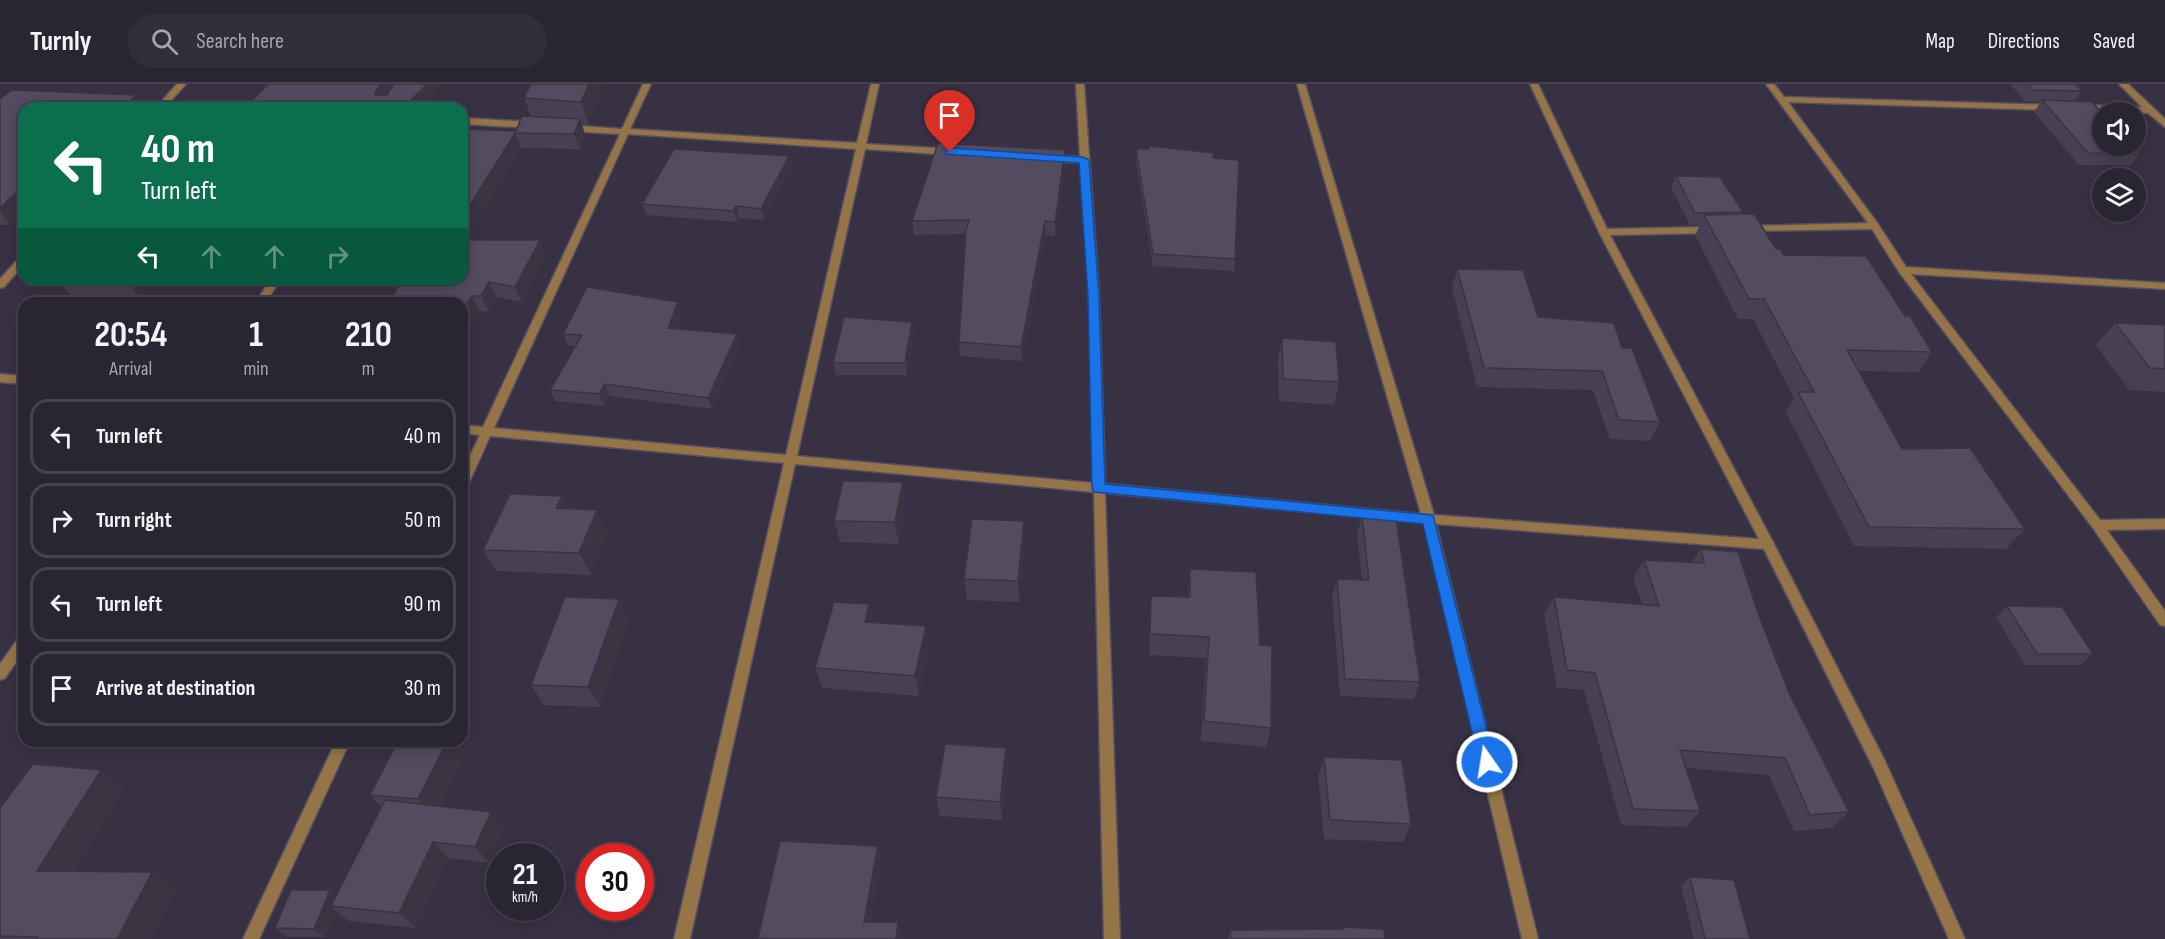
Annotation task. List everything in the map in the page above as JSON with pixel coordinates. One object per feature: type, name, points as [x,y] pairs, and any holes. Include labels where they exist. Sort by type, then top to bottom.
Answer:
[{"type":"street","points":[[166,102],[182,84]]},
{"type":"street","points":[[468,472],[647,84]]},
{"type":"street","points":[[682,939],[876,84]]},
{"type":"street","points":[[1080,84],[1083,160],[1094,296],[1112,939]]},
{"type":"street","points":[[1301,84],[1429,519],[1530,939]]},
{"type":"street","points":[[1534,84],[1604,232],[1768,544],[1880,766],[1957,939]]},
{"type":"street","points":[[1770,84],[1875,226],[1903,270],[2097,525],[2165,621]]},
{"type":"street","points":[[2123,84],[2165,124]]},
{"type":"street","points":[[1780,99],[2150,110]]},
{"type":"street","points":[[468,121],[544,126]]},
{"type":"street","points":[[556,127],[967,153]]},
{"type":"street","points":[[1037,157],[1083,160]]},
{"type":"street","points":[[1733,229],[1875,226]]},
{"type":"street","points":[[1604,232],[1722,229]]},
{"type":"street","points":[[0,285],[18,265]]},
{"type":"street","points":[[1903,270],[2165,286]]},
{"type":"street","points":[[0,378],[18,380]]},
{"type":"street","points":[[468,430],[1429,519],[1768,544]]},
{"type":"street","points":[[2097,525],[2165,524]]},
{"type":"street","points":[[0,674],[18,648]]},
{"type":"street","points":[[251,939],[340,747]]},
{"type":"building","points":[[269,84],[381,84],[375,95],[387,95],[394,84],[427,84],[409,102],[250,102]]},
{"type":"building","points":[[531,84],[589,84],[581,102],[524,98]]},
{"type":"building","points":[[2028,84],[2075,84],[2082,91],[2033,90]]},
{"type":"building","points":[[12,90],[136,95],[129,102],[18,102],[18,191],[0,208],[0,99]]},
{"type":"building","points":[[2042,100],[2092,102],[2092,153],[2088,153]]},
{"type":"building","points":[[522,116],[580,119],[574,134],[515,133],[468,208],[468,129],[516,131]]},
{"type":"building","points":[[938,143],[1065,150],[1055,222],[1045,221],[1021,347],[959,342],[966,230],[969,220],[912,221]]},
{"type":"building","points":[[1149,146],[1214,153],[1213,158],[1239,160],[1235,259],[1153,254],[1136,149],[1149,149]]},
{"type":"building","points":[[674,149],[789,156],[761,209],[736,206],[733,211],[642,204]]},
{"type":"building","points":[[1676,176],[1720,177],[1743,212],[1695,213]]},
{"type":"building","points":[[1754,214],[1776,249],[1780,249],[1784,255],[1866,256],[1905,316],[1910,316],[1932,352],[1847,350],[1902,449],[1970,448],[2025,529],[1869,527],[1798,392],[1814,392],[1764,299],[1749,299],[1704,215]]},
{"type":"building","points":[[468,240],[540,240],[515,287],[489,282],[481,296],[472,296],[468,302],[468,297],[391,297],[400,285],[468,285]]},
{"type":"building","points":[[1457,269],[1523,270],[1538,317],[1614,323],[1622,348],[1632,348],[1660,422],[1619,420],[1602,371],[1484,368]]},
{"type":"building","points":[[587,287],[678,302],[668,328],[737,334],[708,398],[605,384],[599,394],[550,390],[582,335],[563,334]]},
{"type":"building","points":[[844,317],[912,322],[905,363],[833,363]]},
{"type":"building","points":[[2115,323],[2165,325],[2165,369],[2150,368]]},
{"type":"building","points":[[1282,338],[1336,342],[1339,382],[1283,379]]},
{"type":"building","points":[[843,481],[903,482],[895,522],[834,521]]},
{"type":"building","points":[[510,494],[562,496],[556,508],[597,510],[579,553],[483,550]]},
{"type":"building","points":[[1362,516],[1396,518],[1420,682],[1345,679],[1337,579],[1369,580]]},
{"type":"building","points":[[972,519],[1024,521],[1018,581],[964,579]]},
{"type":"building","points":[[1701,549],[1738,552],[1758,613],[1789,693],[1849,812],[1810,815],[1785,758],[1680,750],[1700,811],[1633,809],[1595,673],[1567,670],[1554,597],[1659,606],[1644,560],[1704,563]]},
{"type":"building","points":[[1190,569],[1256,572],[1260,645],[1272,646],[1271,728],[1204,721],[1209,637],[1150,634],[1151,596],[1190,597]]},
{"type":"building","points":[[565,597],[619,599],[588,687],[531,685]]},
{"type":"building","points":[[834,602],[869,604],[865,622],[926,626],[915,676],[815,668]]},
{"type":"building","points":[[2007,606],[2062,607],[2093,654],[2037,654]]},
{"type":"building","points":[[945,744],[1006,748],[1000,802],[936,797]]},
{"type":"building","points":[[395,747],[444,747],[418,799],[370,795]]},
{"type":"building","points":[[1324,757],[1402,760],[1411,824],[1330,820]]},
{"type":"building","points":[[33,764],[101,770],[37,871],[152,872],[117,939],[37,939],[38,937],[0,936],[0,808]]},
{"type":"building","points":[[385,800],[491,812],[475,847],[433,842],[399,913],[331,906]]},
{"type":"building","points":[[780,841],[878,846],[864,922],[898,922],[896,939],[758,938]]},
{"type":"building","points":[[1690,877],[1734,880],[1750,939],[1705,939]]},
{"type":"building","points":[[291,890],[330,890],[314,929],[275,928]]},
{"type":"building","points":[[1343,927],[1384,929],[1385,939],[1231,939],[1230,930],[1344,929]]},
{"type":"route","points":[[950,152],[1083,160],[1094,296],[1099,488],[1429,519],[1487,762]]}]
